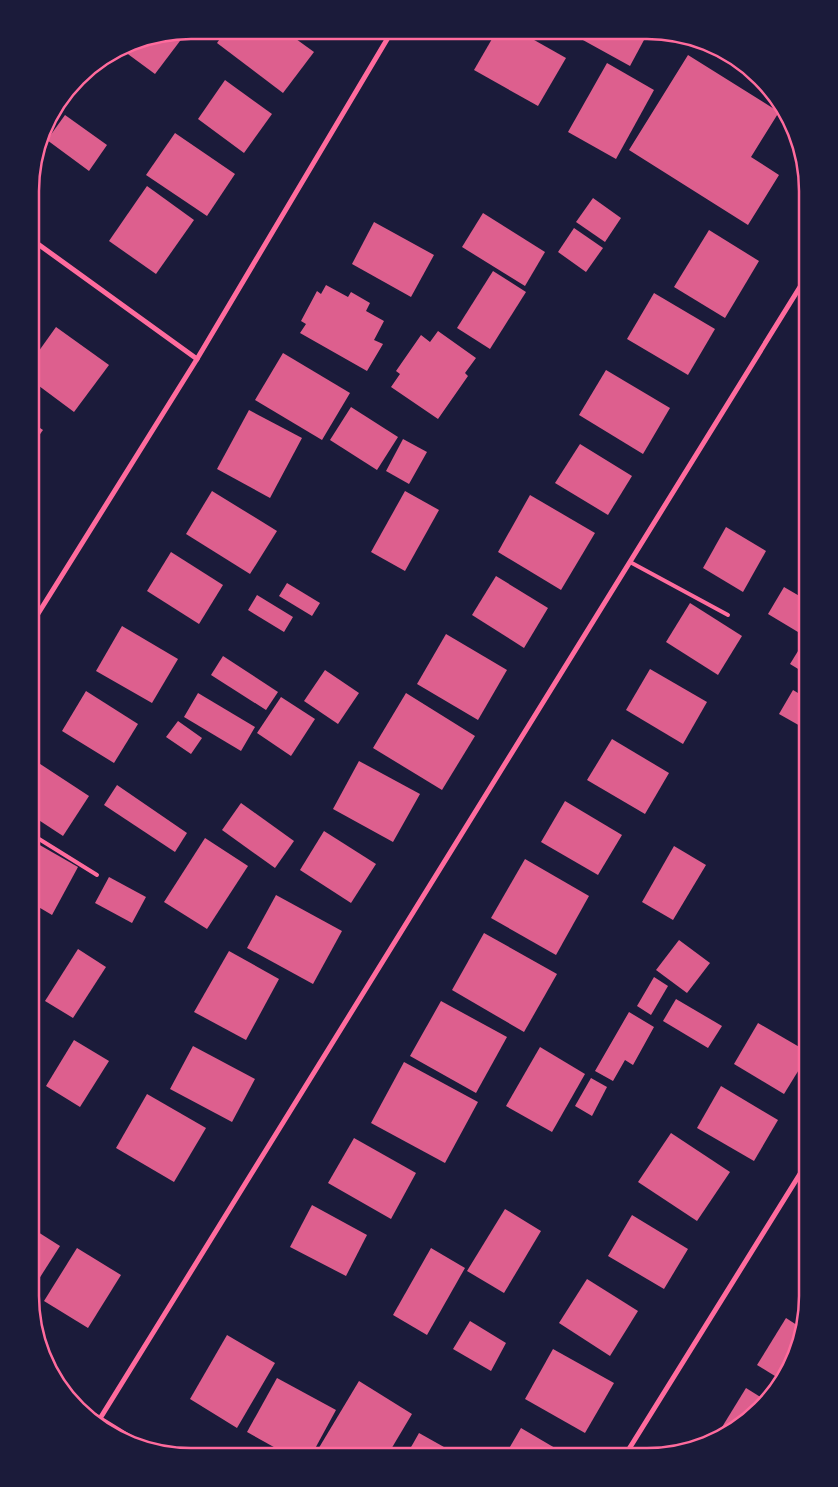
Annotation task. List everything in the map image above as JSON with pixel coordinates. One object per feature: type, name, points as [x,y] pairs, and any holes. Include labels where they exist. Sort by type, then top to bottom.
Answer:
[{"type":"street","points":[[39,611],[197,359],[387,39]]},
{"type":"street","points":[[39,245],[197,359]]},
{"type":"street","points":[[100,1418],[799,289]]},
{"type":"street","points":[[630,1448],[799,1175]]},
{"type":"lane","points":[[630,562],[728,615]]},
{"type":"lane","points":[[39,840],[97,875]]},
{"type":"building","points":[[181,39],[155,74],[127,53],[151,44]]},
{"type":"building","points":[[220,39],[296,39],[314,52],[283,93],[217,43]]},
{"type":"building","points":[[492,39],[532,39],[566,58],[538,106],[474,70]]},
{"type":"building","points":[[581,39],[642,39],[644,40],[630,66]]},
{"type":"building","points":[[688,55],[776,110],[778,113],[751,157],[779,175],[748,225],[629,150]]},
{"type":"building","points":[[607,63],[654,90],[616,159],[568,132]]},
{"type":"building","points":[[225,80],[272,114],[244,153],[198,119]]},
{"type":"building","points":[[65,115],[107,145],[89,171],[48,140]]},
{"type":"building","points":[[175,133],[235,174],[207,216],[146,175]]},
{"type":"building","points":[[147,186],[194,220],[156,274],[109,241]]},
{"type":"building","points":[[593,198],[621,218],[605,242],[576,222]]},
{"type":"building","points":[[483,213],[545,252],[525,286],[462,247]]},
{"type":"building","points":[[374,222],[434,255],[411,297],[352,264]]},
{"type":"building","points":[[574,228],[603,248],[586,272],[558,252]]},
{"type":"building","points":[[709,230],[759,261],[725,318],[674,287]]},
{"type":"building","points":[[493,271],[526,292],[490,349],[457,328]]},
{"type":"building","points":[[326,285],[348,297],[351,292],[370,303],[366,311],[384,321],[374,340],[383,344],[367,371],[300,333],[306,324],[301,321],[317,291],[321,294]]},
{"type":"building","points":[[654,293],[715,329],[688,375],[627,339]]},
{"type":"building","points":[[56,327],[109,365],[74,412],[39,386],[39,351]]},
{"type":"building","points":[[438,331],[476,358],[465,373],[468,376],[438,419],[391,387],[400,374],[396,371],[421,335],[430,342]]},
{"type":"building","points":[[283,353],[350,393],[322,440],[255,400]]},
{"type":"building","points":[[606,370],[670,408],[643,454],[579,415]]},
{"type":"building","points":[[351,407],[398,437],[377,470],[330,440]]},
{"type":"building","points":[[249,410],[302,438],[270,498],[217,469]]},
{"type":"building","points":[[39,427],[43,430],[39,436]]},
{"type":"building","points":[[403,439],[427,452],[409,484],[386,471]]},
{"type":"building","points":[[580,444],[632,476],[608,515],[555,483]]},
{"type":"building","points":[[212,491],[277,531],[250,574],[186,534]]},
{"type":"building","points":[[405,491],[439,510],[405,571],[371,552]]},
{"type":"building","points":[[530,495],[595,533],[561,590],[498,552]]},
{"type":"building","points":[[726,527],[766,551],[743,592],[703,568]]},
{"type":"building","points":[[171,552],[223,585],[199,624],[147,591]]},
{"type":"building","points":[[496,576],[548,608],[524,648],[472,615]]},
{"type":"building","points":[[287,583],[320,603],[312,616],[279,596]]},
{"type":"building","points":[[784,587],[799,596],[799,633],[768,614]]},
{"type":"building","points":[[257,595],[293,617],[284,632],[248,610]]},
{"type":"building","points":[[690,603],[742,636],[718,675],[666,642]]},
{"type":"building","points":[[122,626],[178,659],[152,703],[96,671]]},
{"type":"building","points":[[446,634],[507,670],[478,720],[417,684]]},
{"type":"building","points":[[799,649],[799,670],[790,664]]},
{"type":"building","points":[[223,656],[278,692],[266,710],[211,675]]},
{"type":"building","points":[[650,669],[707,702],[683,744],[626,710]]},
{"type":"building","points":[[325,670],[359,693],[338,724],[304,701]]},
{"type":"building","points":[[793,690],[799,694],[799,725],[779,714]]},
{"type":"building","points":[[86,691],[138,724],[114,763],[62,731]]},
{"type":"building","points":[[198,693],[255,727],[241,751],[184,717]]},
{"type":"building","points":[[406,693],[475,736],[442,790],[373,748]]},
{"type":"building","points":[[281,697],[315,719],[291,756],[257,733]]},
{"type":"building","points":[[178,721],[202,738],[191,754],[166,737]]},
{"type":"building","points":[[612,739],[669,773],[645,814],[587,780]]},
{"type":"building","points":[[359,761],[420,794],[393,842],[333,809]]},
{"type":"building","points":[[39,763],[89,796],[63,836],[39,820]]},
{"type":"building","points":[[117,785],[187,833],[175,852],[104,805]]},
{"type":"building","points":[[565,801],[622,835],[598,875],[541,842]]},
{"type":"building","points":[[241,803],[294,841],[275,868],[222,830]]},
{"type":"building","points":[[324,831],[376,864],[351,903],[300,870]]},
{"type":"building","points":[[205,838],[248,866],[207,929],[164,902]]},
{"type":"building","points":[[39,845],[78,867],[52,915],[39,907]]},
{"type":"building","points":[[674,846],[706,865],[673,920],[642,902]]},
{"type":"building","points":[[525,859],[589,896],[556,955],[491,918]]},
{"type":"building","points":[[109,877],[146,897],[132,923],[95,903]]},
{"type":"building","points":[[276,895],[342,931],[313,984],[247,948]]},
{"type":"building","points":[[484,933],[557,974],[524,1032],[452,990]]},
{"type":"building","points":[[679,940],[710,963],[687,993],[656,970]]},
{"type":"building","points":[[78,949],[106,967],[73,1018],[45,1001]]},
{"type":"building","points":[[229,951],[279,979],[246,1040],[194,1012]]},
{"type":"building","points":[[654,977],[668,986],[651,1015],[637,1006]]},
{"type":"building","points":[[676,999],[722,1026],[708,1048],[663,1021]]},
{"type":"building","points":[[441,1001],[507,1037],[476,1093],[410,1056]]},
{"type":"building","points":[[629,1012],[654,1027],[633,1065],[625,1060],[613,1081],[595,1071]]},
{"type":"building","points":[[758,1023],[799,1047],[799,1070],[784,1094],[734,1064]]},
{"type":"building","points":[[74,1040],[109,1061],[80,1107],[46,1086]]},
{"type":"building","points":[[193,1046],[255,1079],[232,1122],[170,1089]]},
{"type":"building","points":[[540,1047],[585,1074],[552,1132],[506,1106]]},
{"type":"building","points":[[404,1062],[478,1102],[445,1163],[371,1123]]},
{"type":"building","points":[[591,1078],[607,1087],[592,1116],[575,1106]]},
{"type":"building","points":[[721,1086],[778,1120],[754,1161],[697,1128]]},
{"type":"building","points":[[147,1094],[206,1128],[174,1182],[116,1148]]},
{"type":"building","points":[[671,1133],[730,1172],[697,1221],[638,1182]]},
{"type":"building","points":[[354,1138],[416,1173],[391,1219],[328,1183]]},
{"type":"building","points":[[312,1205],[367,1235],[346,1276],[290,1247]]},
{"type":"building","points":[[505,1209],[541,1231],[504,1293],[467,1271]]},
{"type":"building","points":[[632,1215],[688,1249],[664,1289],[608,1256]]},
{"type":"building","points":[[39,1233],[60,1246],[39,1279]]},
{"type":"building","points":[[77,1248],[121,1275],[88,1328],[44,1301]]},
{"type":"building","points":[[431,1248],[465,1268],[427,1335],[393,1315]]},
{"type":"building","points":[[587,1279],[638,1311],[610,1356],[559,1323]]},
{"type":"building","points":[[786,1318],[796,1325],[791,1345],[776,1377],[757,1365]]},
{"type":"building","points":[[470,1321],[506,1343],[491,1371],[453,1349]]},
{"type":"building","points":[[227,1335],[275,1363],[237,1428],[190,1399]]},
{"type":"building","points":[[553,1349],[614,1383],[585,1433],[525,1399]]},
{"type":"building","points":[[277,1378],[336,1410],[315,1448],[276,1448],[247,1432]]},
{"type":"building","points":[[359,1381],[412,1414],[392,1448],[319,1448]]},
{"type":"building","points":[[746,1388],[761,1397],[740,1417],[721,1429]]},
{"type":"building","points":[[521,1428],[555,1448],[509,1448]]},
{"type":"building","points":[[419,1433],[446,1448],[411,1448]]}]
